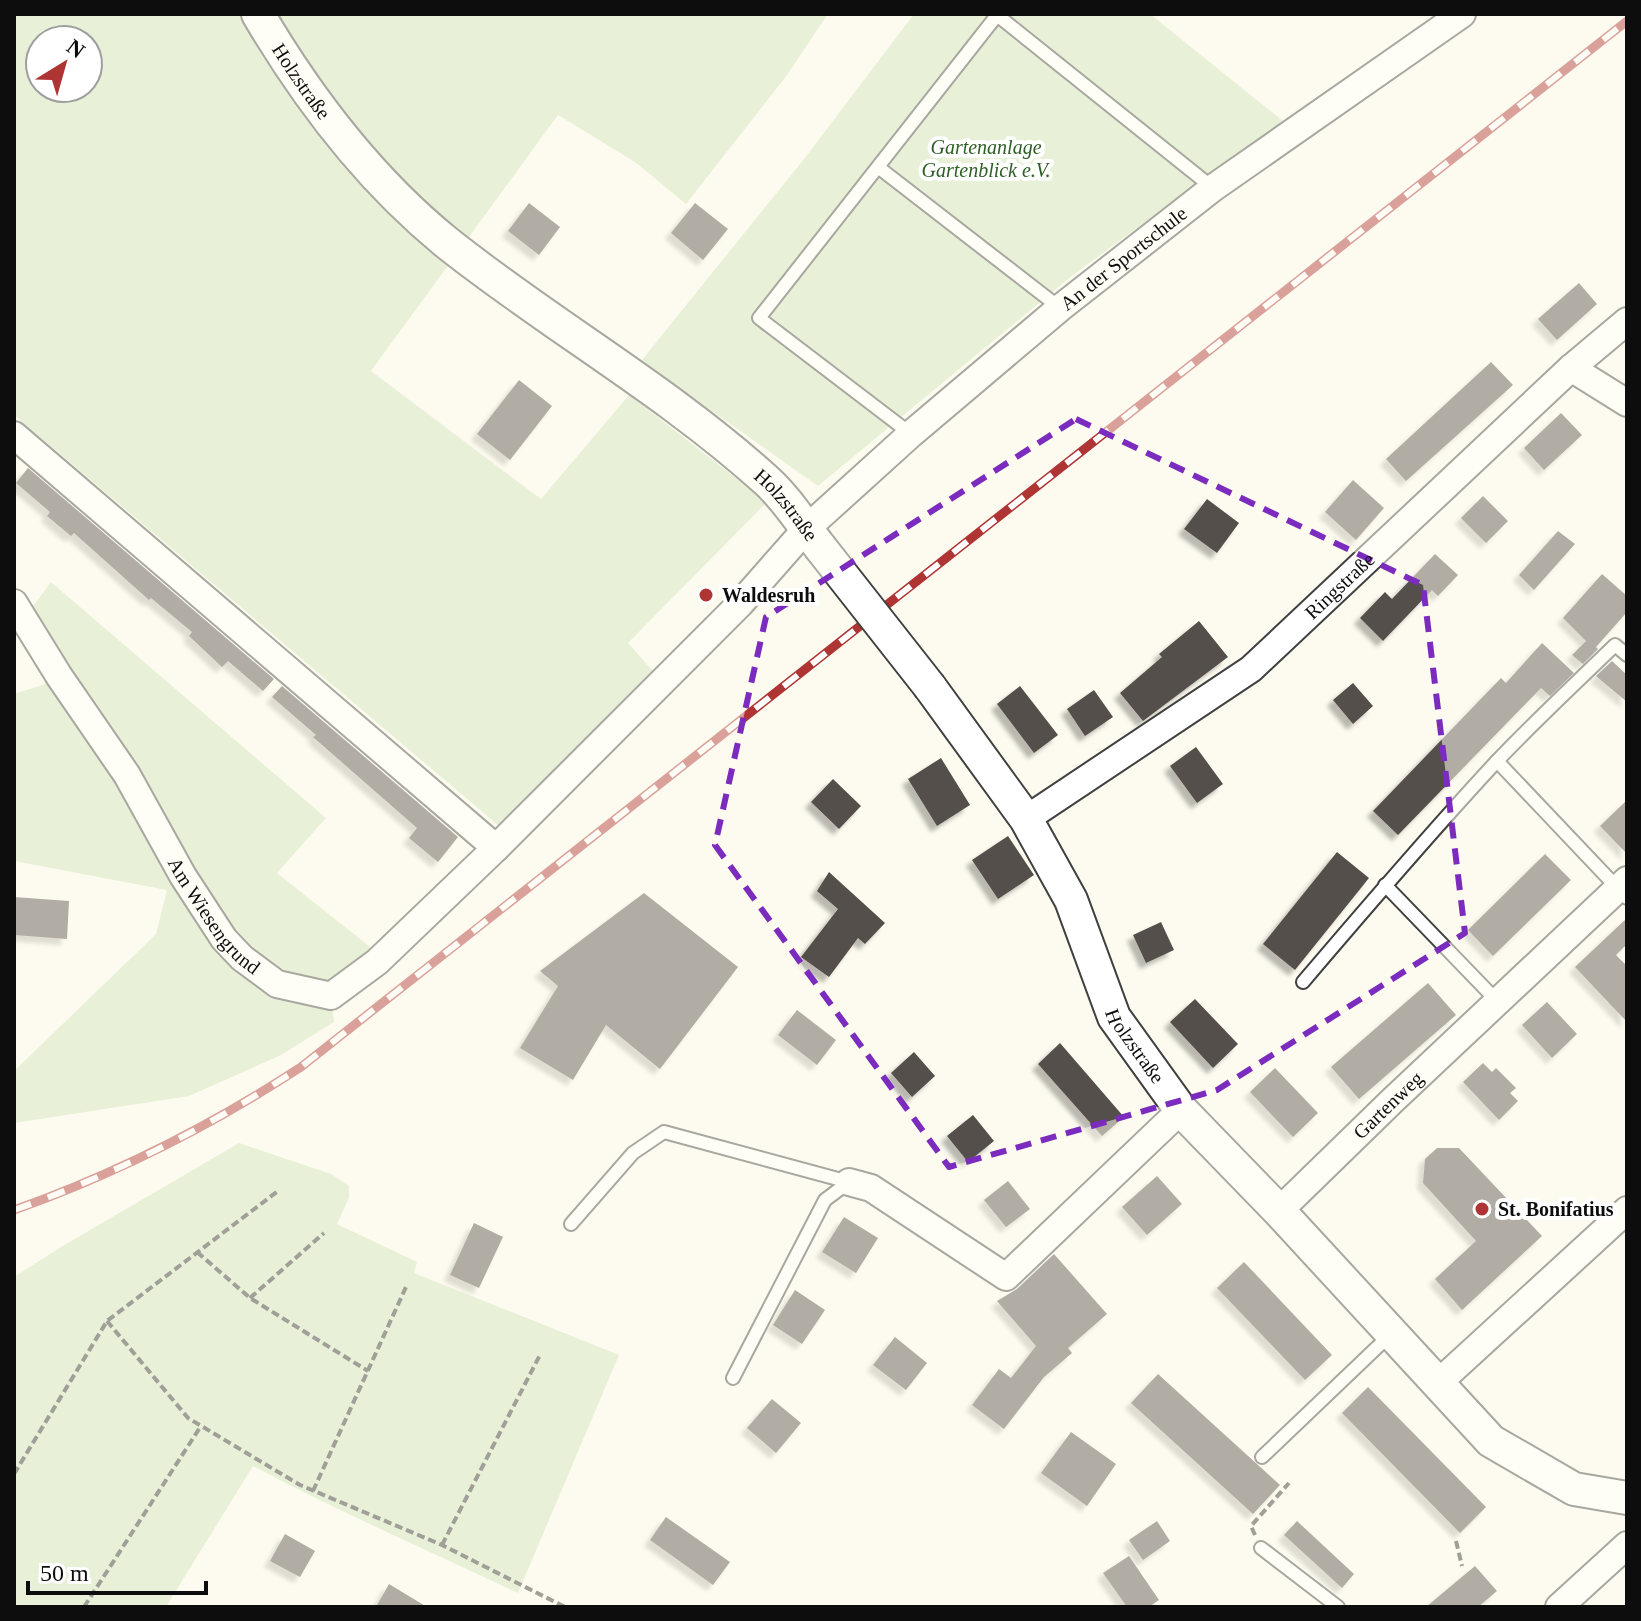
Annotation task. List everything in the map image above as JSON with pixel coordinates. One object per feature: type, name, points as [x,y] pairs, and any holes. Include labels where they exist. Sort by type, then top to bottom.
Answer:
[{"type":"street","name":"Holzstraße","points":[[258,14],[286,62],[362,162],[445,241],[707,431],[769,483],[930,687],[1026,819],[1071,900],[1114,1017],[1181,1110],[1279,1211],[1491,1441],[1574,1489],[1627,1498]]},
{"type":"street","name":"An der Sportschule","points":[[813,538],[911,434],[1060,308],[1213,188],[1462,14]]},
{"type":"street","name":"Ringstraße","points":[[1026,819],[1251,669],[1571,368],[1627,321]]},
{"type":"street","points":[[1571,368],[1627,403]]},
{"type":"street","points":[[14,435],[496,848]]},
{"type":"street","name":"Am Wiesengrund","points":[[14,603],[59,676],[127,775],[183,876],[224,939],[242,958],[277,984],[331,996],[377,962],[740,604],[813,538]]},
{"type":"street","name":"Gartenweg","points":[[1279,1211],[1498,1002],[1624,889]]},
{"type":"street","points":[[849,1182],[871,1188],[1006,1277],[1181,1110]]},
{"type":"street","points":[[1437,1384],[1627,1210]]},
{"type":"street","points":[[1559,1607],[1627,1545]]},
{"type":"lane","points":[[911,434],[759,318],[998,14],[1213,188]]},
{"type":"lane","points":[[878,167],[1060,308]]},
{"type":"lane","points":[[1303,982],[1497,761],[1615,645],[1627,655]]},
{"type":"lane","name":"Gartenweg","points":[[1497,761],[1624,889]]},
{"type":"lane","points":[[1385,885],[1498,1002]]},
{"type":"lane","points":[[571,1224],[633,1153],[664,1132],[849,1182]]},
{"type":"lane","points":[[733,1378],[825,1200],[849,1182]]},
{"type":"lane","points":[[1262,1457],[1391,1334]]},
{"type":"lane","points":[[1261,1548],[1338,1607]]},
{"type":"path","points":[[14,1474],[107,1321],[278,1191]]},
{"type":"path","points":[[250,1298],[324,1233]]},
{"type":"path","points":[[197,1252],[250,1298],[368,1371]]},
{"type":"path","points":[[313,1491],[406,1287]]},
{"type":"path","points":[[107,1321],[188,1418],[313,1491],[442,1545],[565,1607]]},
{"type":"path","points":[[442,1545],[541,1353]]},
{"type":"path","points":[[84,1607],[201,1426]]},
{"type":"path","points":[[1261,1548],[1251,1526],[1289,1483]]},
{"type":"path","points":[[1456,1541],[1462,1566]]},
{"type":"highlighted area","points":[[1076,419],[1423,585],[1465,933],[1217,1090],[949,1167],[715,845],[766,617]]},
{"type":"green space","points":[[14,14],[828,14],[787,75],[686,204],[635,162],[558,115],[371,371],[541,499],[629,395],[749,488],[765,504],[628,643],[660,679],[499,826],[14,415]]},
{"type":"green space","name":"Gartenanlage Gartenblick e.V.","points":[[914,14],[1150,14],[1283,121],[1073,275],[818,486],[641,361],[804,159]]},
{"type":"green space","points":[[51,582],[326,818],[277,873],[374,950],[330,982],[334,1022],[281,1055],[189,1096],[14,1123],[14,1071],[156,934],[167,890],[14,861],[14,694],[45,684],[30,610]]},
{"type":"green space","points":[[239,1143],[331,1174],[349,1186],[349,1198],[337,1224],[417,1262],[414,1273],[619,1355],[518,1593],[253,1466],[166,1607],[14,1607],[14,1277]]},
{"type":"building","points":[[529,203],[560,227],[539,255],[508,231]]},
{"type":"building","points":[[695,203],[728,229],[703,260],[671,233]]},
{"type":"building","points":[[1579,283],[1597,304],[1557,340],[1538,319]]},
{"type":"building","points":[[1491,362],[1513,385],[1406,481],[1386,459]]},
{"type":"building","points":[[519,380],[552,406],[510,460],[477,434]]},
{"type":"building","points":[[1561,413],[1582,435],[1544,470],[1524,448]]},
{"type":"building","points":[[28,468],[274,679],[263,691],[228,661],[222,667],[189,636],[192,632],[151,598],[149,600],[74,533],[71,536],[47,516],[50,512],[16,483]]},
{"type":"building","points":[[1353,480],[1384,508],[1356,540],[1325,512]]},
{"type":"building","points":[[1483,496],[1508,521],[1486,543],[1461,518]]},
{"type":"building","points":[[1207,499],[1239,523],[1217,553],[1184,529]]},
{"type":"building","points":[[1558,531],[1575,544],[1534,590],[1519,575]]},
{"type":"building","points":[[1435,554],[1458,575],[1438,596],[1432,590],[1383,641],[1360,618],[1385,592],[1392,599]]},
{"type":"building","points":[[1602,574],[1627,596],[1627,612],[1583,664],[1572,655],[1586,641],[1563,618]]},
{"type":"building","points":[[1199,621],[1228,657],[1143,721],[1120,693],[1162,657],[1159,654]]},
{"type":"building","points":[[1542,643],[1574,673],[1550,696],[1541,688],[1398,835],[1373,811],[1501,678],[1506,683]]},
{"type":"building","points":[[1612,661],[1627,675],[1627,702],[1596,676]]},
{"type":"building","points":[[1353,683],[1373,706],[1353,724],[1333,700]]},
{"type":"building","points":[[282,686],[458,837],[438,862],[409,838],[417,828],[272,697]]},
{"type":"building","points":[[1020,686],[1058,735],[1034,753],[997,704]]},
{"type":"building","points":[[1094,690],[1113,717],[1085,736],[1067,709]]},
{"type":"building","points":[[1196,747],[1223,784],[1197,803],[1170,766]]},
{"type":"building","points":[[941,758],[970,805],[937,826],[908,779]]},
{"type":"building","points":[[833,779],[861,806],[839,829],[811,802]]},
{"type":"building","points":[[1627,800],[1627,854],[1600,826]]},
{"type":"building","points":[[1008,836],[1034,875],[998,899],[972,860]]},
{"type":"building","points":[[1337,852],[1369,878],[1295,970],[1263,944]]},
{"type":"building","points":[[1545,854],[1571,880],[1493,956],[1468,930]]},
{"type":"building","points":[[829,872],[885,923],[865,944],[858,938],[829,977],[801,957],[838,909],[817,891]]},
{"type":"building","points":[[644,893],[738,967],[660,1069],[606,1025],[573,1080],[520,1048],[558,986],[540,971]]},
{"type":"building","points":[[14,897],[69,901],[67,939],[14,935]]},
{"type":"building","points":[[1627,918],[1627,944],[1616,955],[1627,966],[1627,1022],[1575,967]]},
{"type":"building","points":[[1161,922],[1174,950],[1146,963],[1133,935]]},
{"type":"building","points":[[1428,983],[1456,1015],[1359,1099],[1331,1067]]},
{"type":"building","points":[[1195,999],[1238,1044],[1213,1068],[1170,1022]]},
{"type":"building","points":[[1547,1002],[1577,1034],[1552,1058],[1522,1025]]},
{"type":"building","points":[[797,1010],[836,1040],[817,1065],[778,1035]]},
{"type":"building","points":[[1060,1043],[1124,1117],[1102,1136],[1038,1064]]},
{"type":"building","points":[[914,1052],[935,1076],[912,1097],[891,1073]]},
{"type":"building","points":[[1483,1063],[1492,1072],[1496,1068],[1516,1088],[1510,1093],[1518,1101],[1499,1120],[1463,1082]]},
{"type":"building","points":[[1275,1068],[1318,1113],[1293,1137],[1250,1092]]},
{"type":"building","points":[[973,1115],[994,1141],[968,1162],[947,1136]]},
{"type":"building","name":"St. Bonifatius","points":[[1437,1148],[1459,1148],[1542,1236],[1462,1310],[1435,1279],[1476,1241],[1423,1183],[1425,1159]]},
{"type":"building","points":[[1157,1176],[1182,1204],[1147,1235],[1122,1207]]},
{"type":"building","points":[[1008,1181],[1030,1209],[1006,1227],[984,1200]]},
{"type":"building","points":[[844,1217],[878,1238],[856,1273],[822,1252]]},
{"type":"building","points":[[474,1223],[503,1237],[479,1288],[450,1275]]},
{"type":"building","points":[[1054,1254],[1107,1314],[1068,1348],[1072,1353],[1044,1377],[1004,1429],[972,1405],[999,1369],[1011,1378],[1036,1346],[997,1301],[1017,1289]]},
{"type":"building","points":[[1244,1262],[1332,1355],[1305,1380],[1217,1288]]},
{"type":"building","points":[[795,1290],[825,1310],[802,1344],[773,1325]]},
{"type":"building","points":[[895,1337],[927,1363],[906,1390],[873,1365]]},
{"type":"building","points":[[1158,1374],[1280,1485],[1253,1514],[1131,1403]]},
{"type":"building","points":[[1368,1387],[1486,1507],[1460,1533],[1342,1413]]},
{"type":"building","points":[[772,1399],[801,1423],[776,1453],[747,1428]]},
{"type":"building","points":[[1071,1432],[1116,1464],[1087,1506],[1041,1473]]},
{"type":"building","points":[[666,1517],[730,1562],[713,1585],[650,1540]]},
{"type":"building","points":[[1157,1521],[1170,1541],[1143,1560],[1129,1540]]},
{"type":"building","points":[[1297,1521],[1354,1574],[1342,1588],[1284,1535]]},
{"type":"building","points":[[285,1534],[315,1551],[300,1577],[270,1561]]},
{"type":"building","points":[[1129,1556],[1159,1600],[1149,1607],[1127,1607],[1103,1573]]},
{"type":"building","points":[[1475,1566],[1497,1591],[1478,1607],[1426,1607]]},
{"type":"building","points":[[389,1584],[427,1607],[376,1607]]},
{"type":"railway","points":[[14,1210],[162,1147],[301,1067],[1627,21]]},
{"type":"place","name":"Waldesruh","points":[[706,595]]},
{"type":"place","name":"St. Bonifatius","points":[[1482,1209]]}]
